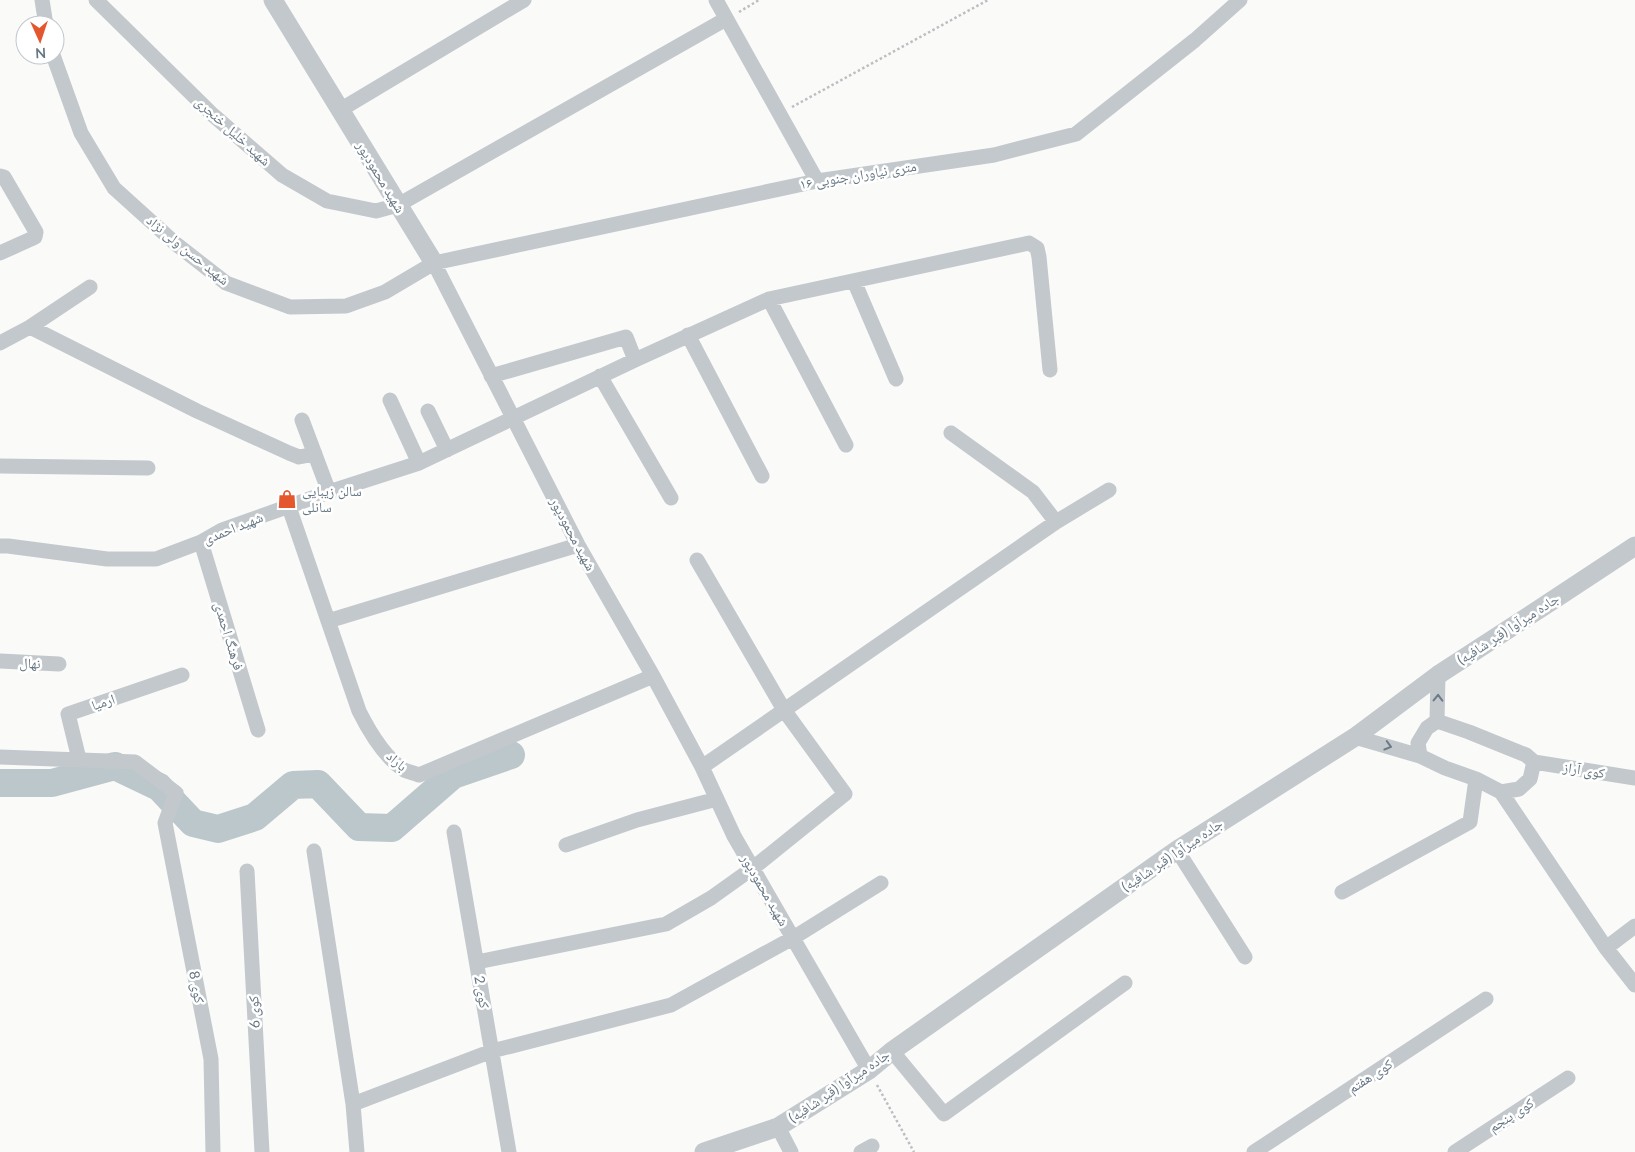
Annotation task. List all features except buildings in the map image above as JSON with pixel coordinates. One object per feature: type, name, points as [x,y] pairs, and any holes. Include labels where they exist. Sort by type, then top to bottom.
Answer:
[{"type":"street","points":[[42,0],[44,15]]},
{"type":"street","name":"شهید خلیل خنجری","points":[[96,0],[213,115],[282,175],[326,201],[376,211],[398,204],[726,19]]},
{"type":"street","points":[[340,110],[524,0]]},
{"type":"street","points":[[716,0],[817,181]]},
{"type":"street","name":"۱۶ متری نیاوران جنوبی","points":[[434,263],[817,181],[994,155],[1076,134],[1195,40],[1240,0]]},
{"type":"street","name":"شهید محمودپور","points":[[280,3],[340,110],[434,263],[578,545],[653,676],[702,767],[734,836],[869,1070]]},
{"type":"street","name":"شهید حسن ولی نژاد","points":[[57,65],[81,133],[114,188],[176,244],[226,283],[290,307],[346,306],[385,292],[434,263]]},
{"type":"street","points":[[0,176],[4,177],[36,232],[35,237],[0,253]]},
{"type":"street","name":"شهید احمدی","points":[[0,546],[107,559],[156,558],[201,542],[222,530],[329,492],[419,463],[634,360],[769,299],[1029,243],[1036,248],[1039,257],[1050,370]]},
{"type":"street","points":[[854,281],[896,379]]},
{"type":"street","points":[[0,343],[30,327],[90,287]]},
{"type":"street","points":[[769,299],[846,445]]},
{"type":"street","points":[[30,327],[197,411],[289,453],[299,457],[315,454]]},
{"type":"street","points":[[688,335],[762,476]]},
{"type":"street","points":[[491,376],[626,337],[634,360]]},
{"type":"street","points":[[600,376],[671,498]]},
{"type":"street","points":[[390,400],[419,463]]},
{"type":"street","points":[[428,411],[447,450]]},
{"type":"street","points":[[302,420],[329,492]]},
{"type":"street","points":[[950,433],[1033,492],[1056,522]]},
{"type":"street","points":[[0,466],[148,468]]},
{"type":"street","points":[[702,767],[1056,522],[1109,490]]},
{"type":"street","name":"باراد","points":[[289,507],[358,710],[372,736],[406,771],[419,775],[653,676]]},
{"type":"street","name":"فرهنگ احمدی","points":[[201,542],[258,730]]},
{"type":"street","points":[[328,621],[578,545]]},
{"type":"street","name":"جاده میرآوا (قبر شافیه)","points":[[704,1152],[778,1126],[869,1070],[892,1051],[1177,850],[1355,737],[1438,675],[1635,546]]},
{"type":"street","points":[[476,962],[666,924],[711,898],[753,868],[845,794],[784,710],[697,560]]},
{"type":"street","name":"نهال","points":[[0,661],[59,664]]},
{"type":"street","name":"ارمیا","points":[[79,760],[68,714],[182,675]]},
{"type":"street","points":[[1437,721],[1438,675]]},
{"type":"street","points":[[1420,756],[1418,743],[1427,728],[1437,721]]},
{"type":"street","points":[[1437,721],[1519,752],[1534,762],[1530,779],[1519,789],[1501,792]]},
{"type":"street","points":[[1355,737],[1420,756],[1476,779],[1501,792],[1606,948],[1635,984]]},
{"type":"street","points":[[0,757],[79,760]]},
{"type":"street","name":"کوی 8","points":[[79,760],[135,762],[176,793],[164,824],[211,1059],[214,1152]]},
{"type":"street","name":"کوی آراز","points":[[1534,762],[1635,778]]},
{"type":"street","points":[[1342,892],[1470,822],[1476,779]]},
{"type":"street","points":[[566,845],[637,820],[717,799]]},
{"type":"street","name":"کوی 2","points":[[454,832],[509,1152]]},
{"type":"street","points":[[1177,850],[1245,957]]},
{"type":"street","points":[[314,851],[354,1104],[357,1152]]},
{"type":"street","name":"کوی 6","points":[[247,871],[262,1152]]},
{"type":"street","points":[[354,1104],[492,1051],[671,1005],[793,938],[881,883]]},
{"type":"street","points":[[1606,948],[1635,926]]},
{"type":"street","points":[[892,1051],[944,1114],[1125,983]]},
{"type":"street","name":"کوی هفتم","points":[[1254,1152],[1486,999]]},
{"type":"street","name":"کوی پنجم","points":[[1455,1152],[1568,1078]]},
{"type":"street","points":[[778,1126],[791,1152]]},
{"type":"path","points":[[726,19],[759,0]]},
{"type":"path","points":[[780,114],[988,0]]},
{"type":"path","points":[[869,1070],[914,1152]]},
{"type":"waterway","points":[[0,783],[52,783],[115,766],[159,787],[193,823],[218,829],[255,817],[293,785],[318,784],[359,827],[392,828],[453,775],[511,755]]},
{"type":"place","name":"سالن زیبایی سانلی","points":[[287,499]]}]
